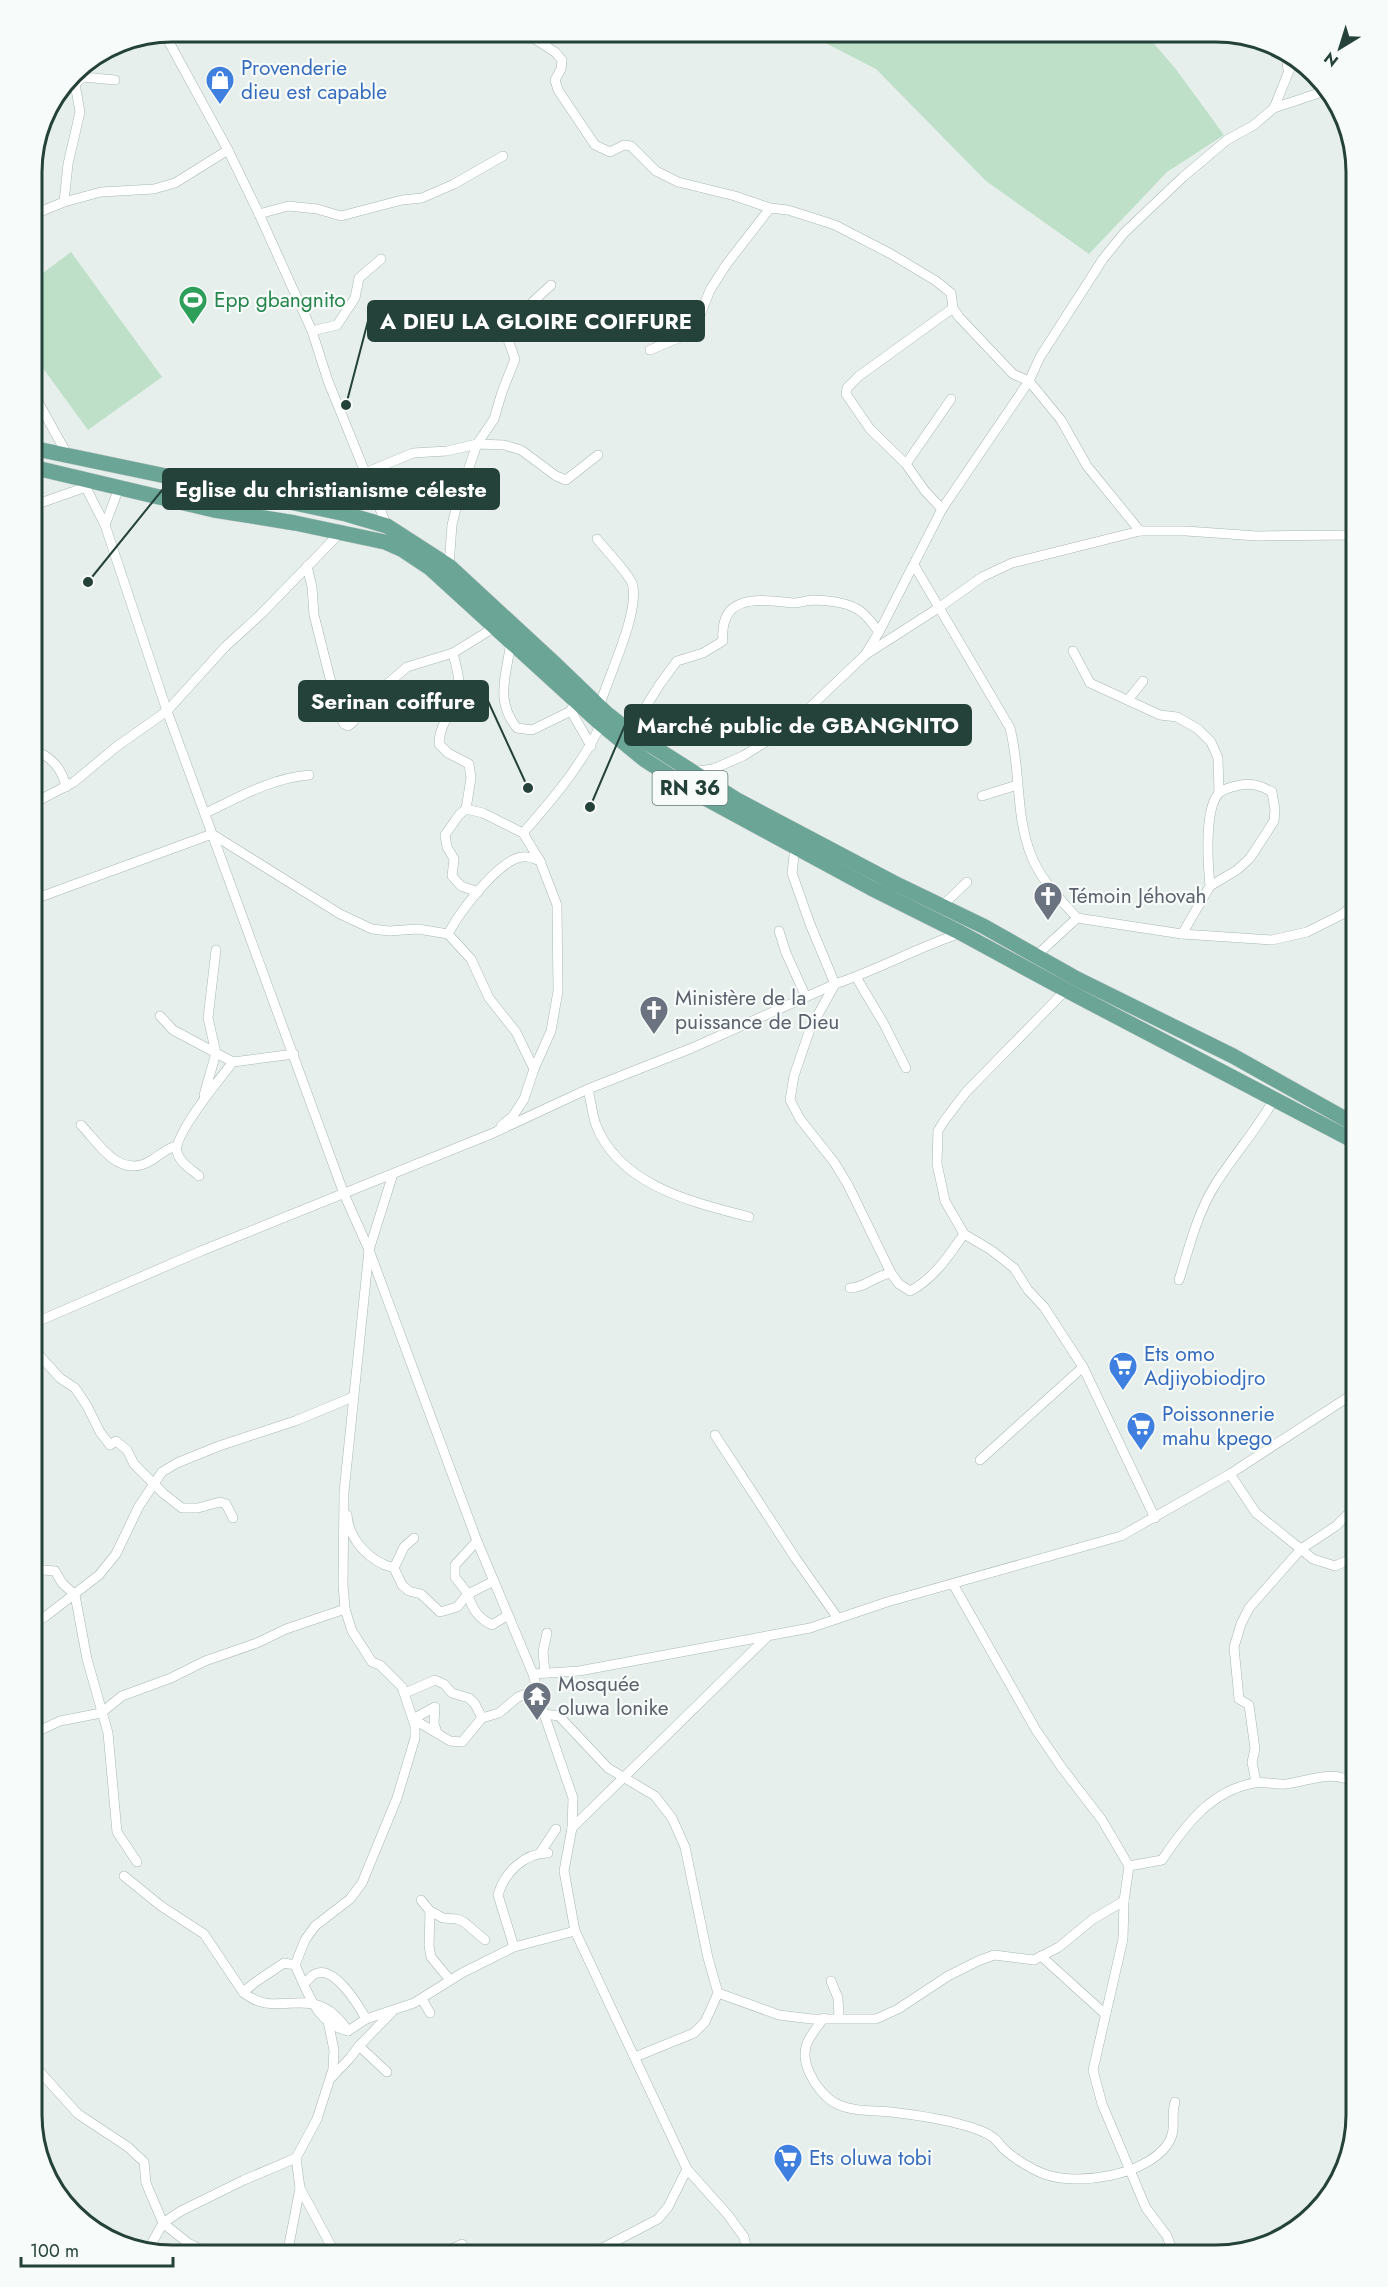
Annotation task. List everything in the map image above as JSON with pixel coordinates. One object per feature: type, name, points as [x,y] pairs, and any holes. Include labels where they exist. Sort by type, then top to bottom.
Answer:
[{"type":"main road","name":"RN 36","points":[[42,450],[267,496],[387,526],[449,566],[554,663],[603,719],[645,760],[693,790],[795,847],[1346,1137]]},
{"type":"main road","name":"RN 36","points":[[42,470],[84,483],[119,488],[214,510],[385,542],[403,550],[430,568],[511,641],[572,706],[630,732],[737,800],[941,907],[983,926],[1077,979],[1233,1056],[1346,1119]]},
{"type":"street","points":[[169,42],[228,150],[259,214],[312,332],[327,381],[387,526]]},
{"type":"street","points":[[540,42],[555,52],[562,60],[561,69],[555,80],[558,90],[595,145],[610,152],[624,145],[631,146],[656,171],[678,182],[735,196],[770,208],[788,210],[835,225],[864,239],[951,292],[953,308],[972,333],[1013,374],[1029,381],[1060,420],[1087,466],[1140,531]]},
{"type":"street","points":[[1287,63],[1288,72]]},
{"type":"street","points":[[1274,108],[1291,66]]},
{"type":"street","points":[[81,79],[89,76],[115,80]]},
{"type":"street","points":[[64,202],[68,164],[80,112],[75,86]]},
{"type":"street","points":[[865,655],[942,509],[1029,381],[1040,357],[1103,259],[1124,233],[1183,177],[1227,140],[1254,125],[1274,108],[1319,93]]},
{"type":"street","points":[[42,210],[101,192],[154,189],[175,183],[228,150]]},
{"type":"street","points":[[259,214],[288,206],[317,209],[341,216],[402,200],[422,198],[454,184],[503,156]]},
{"type":"street","points":[[650,350],[683,336],[698,323],[710,290],[726,265],[770,208]]},
{"type":"street","points":[[312,332],[337,325],[355,298],[359,278],[381,259]]},
{"type":"street","points":[[449,566],[452,525],[458,500],[477,444],[494,419],[515,359],[507,337],[511,328],[551,285]]},
{"type":"street","points":[[942,509],[906,465],[870,429],[846,394],[847,388],[859,376],[953,308]]},
{"type":"street","points":[[906,465],[951,399]]},
{"type":"street","points":[[42,409],[68,456]]},
{"type":"street","points":[[365,473],[413,453],[447,452],[477,444],[504,445],[521,450],[556,476],[566,480],[598,455]]},
{"type":"street","points":[[42,502],[84,483],[105,525],[167,711],[344,1194],[369,1250],[477,1541],[533,1674],[544,1714],[573,1798],[572,1828],[564,1871],[575,1930],[687,2169],[744,2237],[746,2245]]},
{"type":"street","points":[[105,525],[119,488]]},
{"type":"street","points":[[691,772],[712,769],[764,743],[804,713],[865,655],[982,577],[1012,563],[1140,531],[1186,531],[1257,536],[1346,535]]},
{"type":"street","points":[[42,799],[66,787],[116,747],[167,711],[225,646],[260,615],[339,533]]},
{"type":"street","points":[[523,833],[549,803],[591,746],[603,719],[600,705],[606,684],[617,662],[634,596],[631,581],[597,539]]},
{"type":"street","points":[[914,565],[1010,729],[1015,748],[1024,836],[1032,858],[1047,884],[1077,918],[1182,934],[1272,940],[1307,932],[1346,911]]},
{"type":"street","points":[[307,566],[312,587],[314,615],[340,719],[348,726],[365,703],[407,667],[453,653],[486,632],[491,623]]},
{"type":"street","points":[[630,732],[677,661],[703,652],[723,641],[722,627],[729,613],[741,603],[762,599],[795,603],[812,600],[847,605],[858,609],[879,632]]},
{"type":"street","points":[[511,641],[504,680],[504,701],[507,716],[516,728],[532,730],[572,706],[591,746]]},
{"type":"street","points":[[1073,651],[1090,683],[1160,715],[1177,717],[1198,729],[1211,742],[1218,758],[1219,793],[1213,804],[1208,835],[1210,886]]},
{"type":"street","points":[[453,653],[459,687],[458,699],[447,715],[439,744],[448,753],[469,764],[471,778],[466,809],[445,835],[447,847],[454,859],[452,876],[461,886],[478,892]]},
{"type":"street","points":[[1128,700],[1143,681]]},
{"type":"street","points":[[42,752],[54,762],[66,787]]},
{"type":"street","points":[[206,813],[273,782],[309,775]]},
{"type":"street","points":[[1182,934],[1210,886],[1237,870],[1250,858],[1274,821],[1272,792],[1248,783],[1233,786],[1219,793]]},
{"type":"street","points":[[982,796],[1017,785]]},
{"type":"street","points":[[466,809],[483,813],[523,833],[540,861],[557,904],[558,991],[551,1031],[534,1069],[524,1100],[513,1116],[491,1134]]},
{"type":"street","points":[[42,896],[212,834]]},
{"type":"street","points":[[212,834],[340,914],[372,929],[389,931],[418,929],[448,934],[471,959],[489,998],[516,1032],[534,1069]]},
{"type":"street","points":[[795,847],[792,873],[835,984]]},
{"type":"street","points":[[448,934],[457,918],[478,892],[510,860],[525,856],[540,861]]},
{"type":"street","points":[[941,907],[967,882]]},
{"type":"street","points":[[1037,955],[1077,918]]},
{"type":"street","points":[[937,941],[939,923]]},
{"type":"street","points":[[779,931],[786,953],[806,997]]},
{"type":"street","points":[[42,1320],[201,1251],[491,1134],[588,1089],[692,1048],[835,984],[961,933]]},
{"type":"street","points":[[202,1101],[216,1053],[208,1018],[216,950]]},
{"type":"street","points":[[856,977],[884,1024],[906,1068]]},
{"type":"street","points":[[835,984],[810,1029],[794,1076],[790,1100],[800,1119],[834,1162],[848,1185],[891,1273],[906,1290],[918,1287],[940,1266],[964,1234]]},
{"type":"street","points":[[1066,990],[966,1092],[938,1131],[937,1164],[945,1201],[964,1234],[991,1250],[1014,1268],[1028,1290],[1044,1306],[1083,1367],[1155,1518]]},
{"type":"street","points":[[160,1016],[173,1030],[233,1062],[294,1054]]},
{"type":"street","points":[[81,1125],[118,1163],[130,1167],[151,1161],[164,1150],[176,1146],[202,1101],[233,1062]]},
{"type":"street","points":[[588,1089],[596,1125],[608,1148],[623,1164],[637,1175],[672,1194],[749,1217]]},
{"type":"street","points":[[1179,1280],[1201,1211],[1208,1197],[1275,1098]]},
{"type":"street","points":[[176,1146],[183,1162],[199,1176]]},
{"type":"street","points":[[346,2031],[328,2021],[312,2003],[295,1965],[304,1940],[315,1926],[350,1899],[362,1883],[397,1798],[415,1738],[413,1719],[402,1687],[380,1665],[372,1662],[352,1630],[345,1609],[343,1562],[344,1492],[369,1250],[393,1174]]},
{"type":"street","points":[[850,1288],[859,1288],[891,1273]]},
{"type":"street","points":[[42,1358],[60,1378],[75,1388],[110,1445],[116,1441],[127,1450],[134,1464],[154,1484],[183,1508],[198,1508],[220,1502],[226,1504],[233,1518]]},
{"type":"street","points":[[980,1460],[1083,1367]]},
{"type":"street","points":[[42,1617],[99,1575],[116,1554],[131,1520],[162,1472],[177,1463],[219,1446],[294,1421],[353,1397]]},
{"type":"street","points":[[533,1674],[579,1671],[810,1628],[837,1617],[1121,1536],[1230,1474],[1346,1399]]},
{"type":"street","points":[[715,1435],[837,1617]]},
{"type":"street","points":[[1230,1474],[1256,1513],[1312,1559],[1335,1566],[1346,1561]]},
{"type":"street","points":[[344,1492],[352,1537],[359,1546],[383,1565],[394,1568],[402,1585],[409,1591],[421,1594],[440,1612],[457,1607],[468,1594],[494,1581]]},
{"type":"street","points":[[1256,1782],[1252,1762],[1255,1749],[1249,1705],[1239,1699],[1234,1647],[1241,1624],[1249,1608],[1301,1549],[1336,1526],[1346,1516]]},
{"type":"street","points":[[343,1562],[352,1537]]},
{"type":"street","points":[[394,1568],[404,1547],[414,1538]]},
{"type":"street","points":[[477,1541],[455,1565],[455,1577],[468,1594],[471,1606],[482,1620],[492,1625],[508,1616]]},
{"type":"street","points":[[42,1570],[55,1571],[62,1583],[75,1594],[87,1659],[108,1733],[117,1832],[137,1862]]},
{"type":"street","points":[[953,1584],[1036,1730],[1102,1820],[1129,1866],[1124,1901],[1123,1939],[1093,2070],[1102,2104],[1146,2208],[1167,2236],[1170,2245]]},
{"type":"street","points":[[42,1729],[60,1721],[101,1713],[122,1696],[171,1678],[205,1661],[257,1643],[303,1622],[345,1609]]},
{"type":"street","points":[[545,1673],[543,1652],[547,1633]]},
{"type":"street","points":[[572,1828],[768,1636]]},
{"type":"street","points":[[405,1693],[435,1680],[444,1684],[452,1693],[468,1698],[475,1704],[482,1718]]},
{"type":"street","points":[[413,1719],[450,1742],[462,1742],[482,1718],[499,1713],[518,1697],[536,1689]]},
{"type":"street","points":[[413,1719],[435,1707],[434,1723],[437,1733]]},
{"type":"street","points":[[544,1714],[559,1716],[608,1768],[655,1796],[672,1818],[685,1847],[708,1958],[718,1993],[705,2022],[694,2033],[635,2057]]},
{"type":"street","points":[[1129,1866],[1162,1860],[1182,1831],[1208,1803],[1230,1789],[1256,1782],[1285,1784],[1308,1778],[1330,1776],[1346,1779]]},
{"type":"street","points":[[514,1947],[498,1895],[505,1878],[512,1869],[522,1861],[544,1853],[556,1829]]},
{"type":"street","points":[[124,1876],[161,1906],[204,1934],[243,1992],[251,2000],[263,2003],[323,2005],[339,2018],[346,2031]]},
{"type":"street","points":[[421,1900],[430,1911],[443,1918],[458,1919],[464,1922],[485,1940]]},
{"type":"street","points":[[718,1993],[779,2014],[812,2019],[876,2019],[898,2009],[948,1976],[994,1955],[1034,1960],[1059,1947],[1093,1919],[1124,1901]]},
{"type":"street","points":[[430,1911],[431,1957],[450,1980]]},
{"type":"street","points":[[334,2050],[346,2031],[366,2019],[392,2012],[422,1999],[450,1980],[514,1947],[575,1930]]},
{"type":"street","points":[[1041,1956],[1105,2014]]},
{"type":"street","points":[[243,1992],[284,1964],[295,1965]]},
{"type":"street","points":[[304,1984],[315,1974],[323,1972],[332,1975],[346,1989],[366,2019]]},
{"type":"street","points":[[831,1981],[837,1998],[839,2018]]},
{"type":"street","points":[[422,1999],[430,2013]]},
{"type":"street","points":[[330,2078],[392,2012]]},
{"type":"street","points":[[824,2018],[806,2042],[805,2064],[815,2084],[835,2103],[849,2108],[891,2112],[961,2125],[986,2133],[1011,2156],[1044,2174],[1074,2179],[1099,2178],[1131,2170],[1157,2155],[1167,2145],[1174,2128],[1175,2102]]},
{"type":"street","points":[[290,2245],[300,2188],[296,2158],[317,2119],[330,2078],[334,2050],[328,2021]]},
{"type":"street","points":[[358,2046],[387,2072]]},
{"type":"street","points":[[42,2074],[78,2114],[128,2147],[144,2162],[146,2183],[163,2223],[193,2245]]},
{"type":"street","points":[[152,2243],[163,2223],[181,2211],[296,2158]]},
{"type":"street","points":[[609,2245],[658,2220],[668,2207],[687,2169]]},
{"type":"street","points":[[300,2188],[331,2245]]},
{"type":"green space","points":[[823,42],[1153,42],[1175,68],[1224,135],[1167,172],[1089,254],[986,181],[876,69]]},
{"type":"green space","points":[[71,252],[162,377],[88,430],[42,367],[42,274]]},
{"type":"place","name":"Provenderie dieu est capable","points":[[220,106]]},
{"type":"place","name":"Epp gbangnito","points":[[193,326]]},
{"type":"place","name":"A DIEU LA GLOIRE COIFFURE","points":[[346,405]]},
{"type":"place","name":"Eglise du christianisme céleste","points":[[88,582]]},
{"type":"place","name":"Serinan coiffure","points":[[528,788]]},
{"type":"place","name":"Marché public de GBANGNITO","points":[[590,807]]},
{"type":"place","name":"Témoin Jéhovah","points":[[1048,922]]},
{"type":"place","name":"Ministère de la puissance de Dieu","points":[[654,1036]]},
{"type":"place","name":"Ets omo Adjiyobiodjro","points":[[1123,1392]]},
{"type":"place","name":"Poissonnerie mahu kpego","points":[[1141,1452]]},
{"type":"place","name":"Mosquée oluwa lonike","points":[[537,1722]]},
{"type":"place","name":"Ets oluwa tobi","points":[[788,2184]]}]
